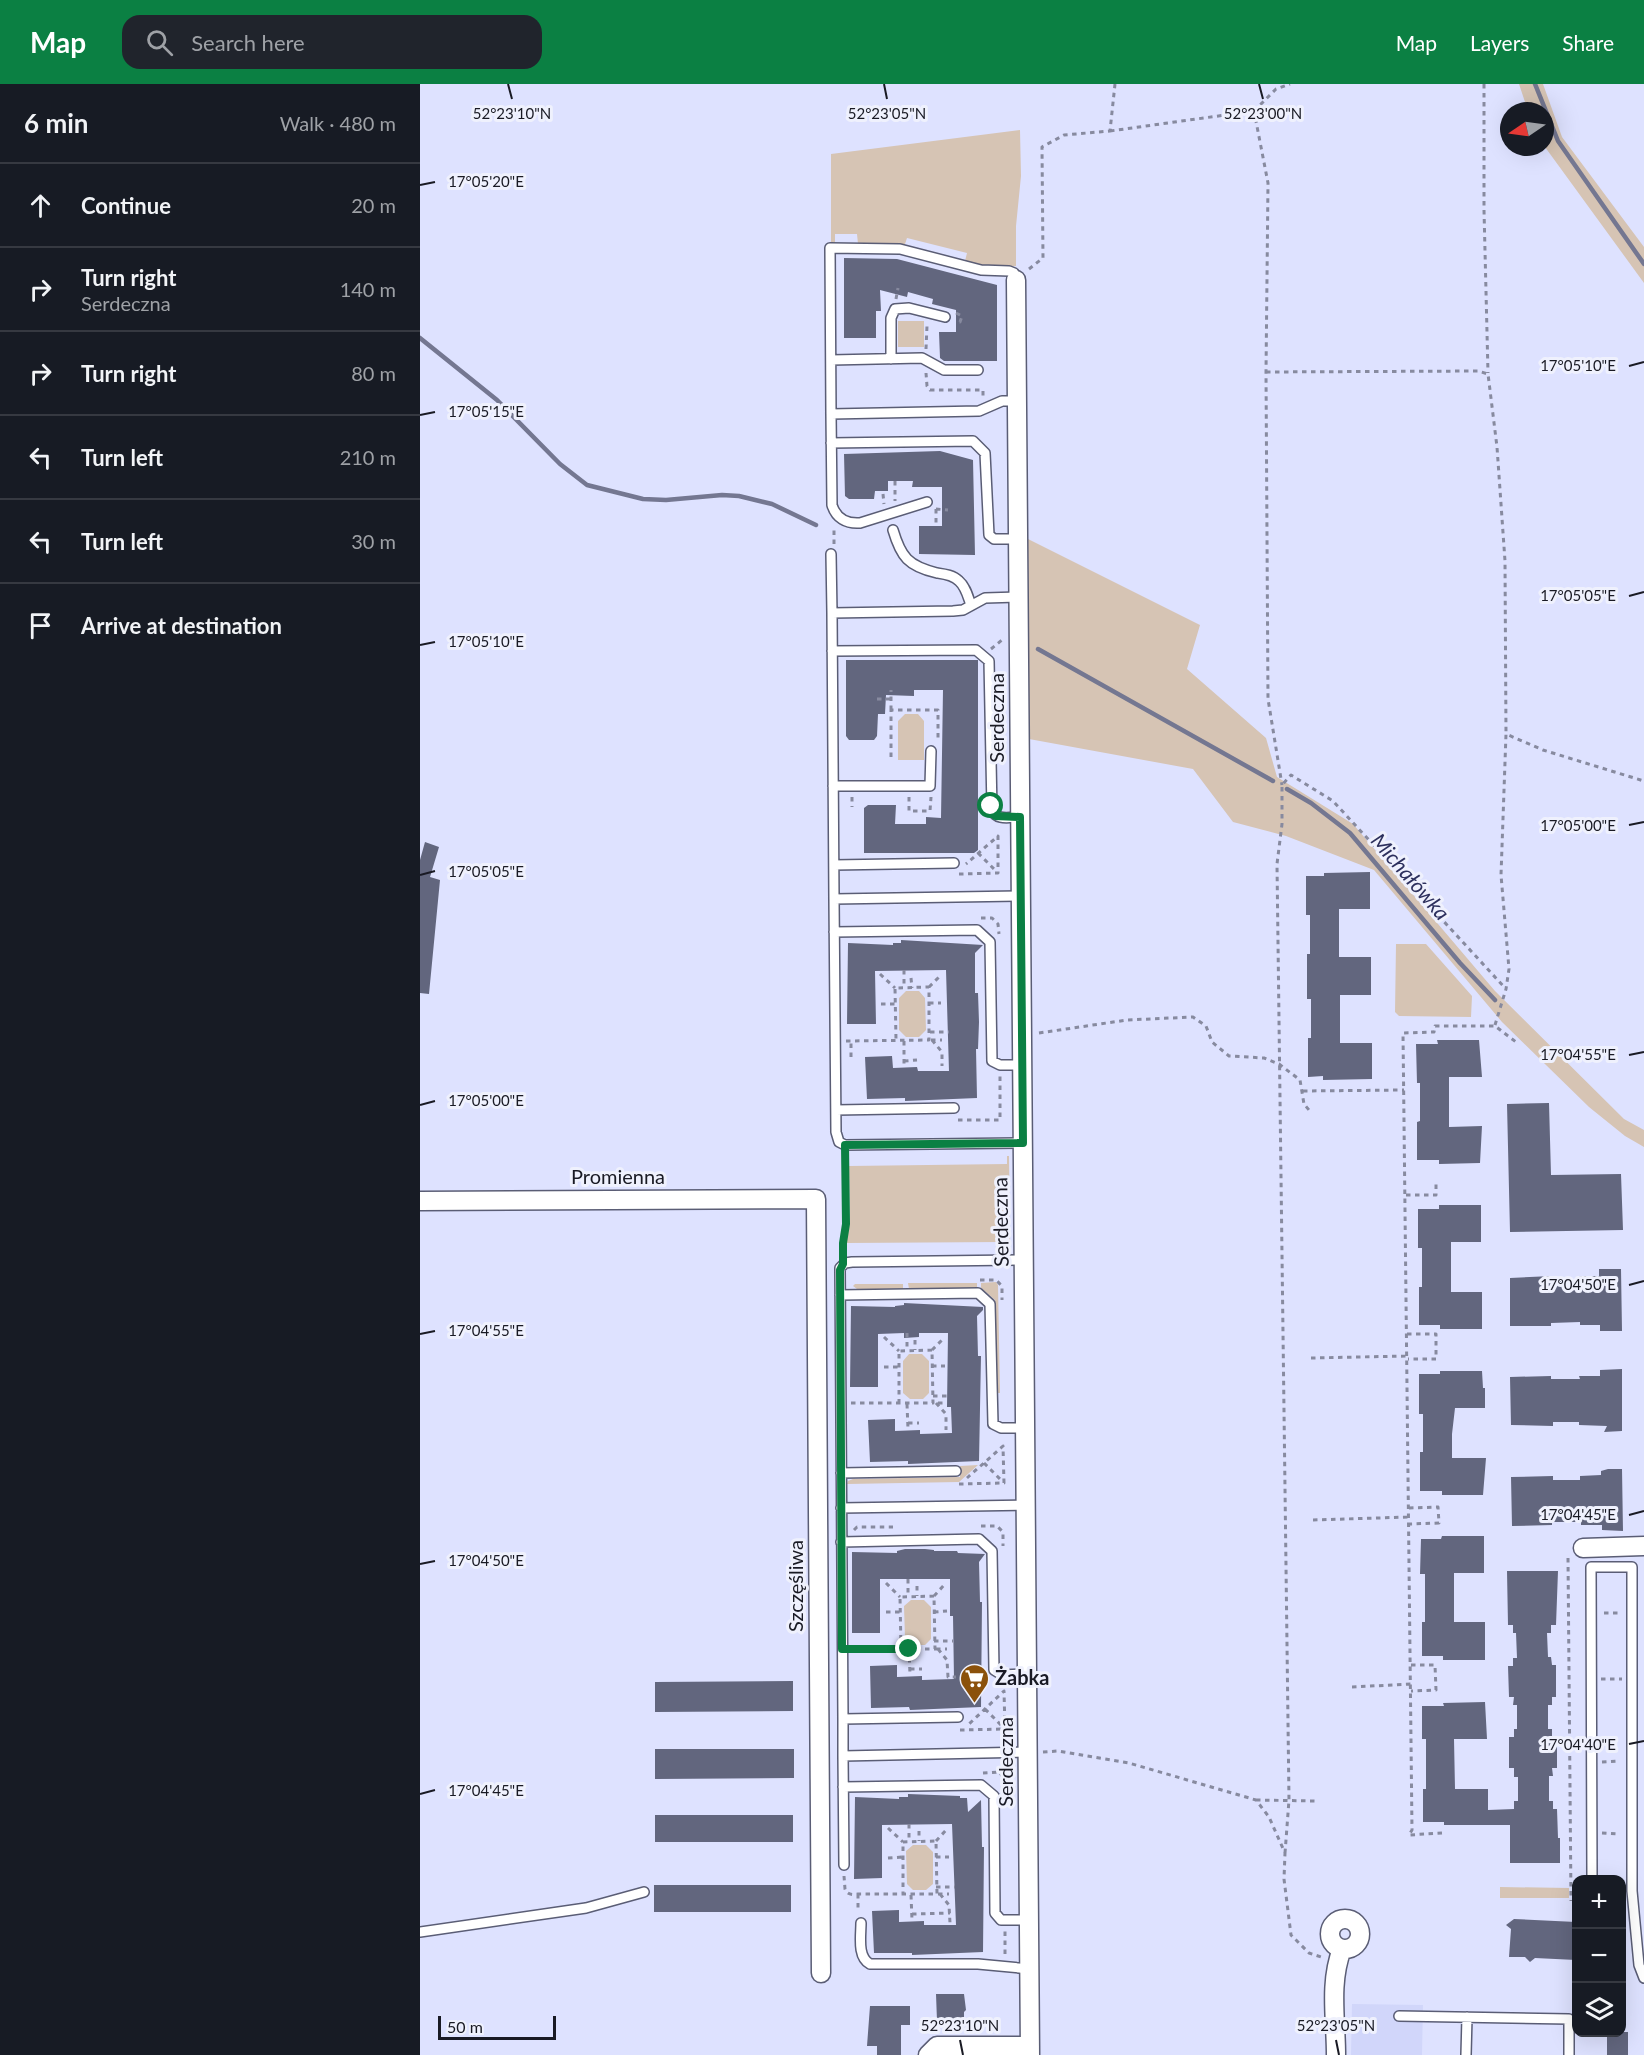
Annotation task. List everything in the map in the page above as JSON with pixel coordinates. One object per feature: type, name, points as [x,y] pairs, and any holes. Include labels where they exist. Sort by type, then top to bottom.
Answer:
[{"type":"street","name":"Serdeczna","points":[[1016,280],[1030,2050]]},
{"type":"street","name":"Promienna","points":[[420,1201],[816,1199]]},
{"type":"street","name":"Szczęśliwa","points":[[816,1199],[821,1973]]},
{"type":"street","points":[[1576,1551],[1644,1546]]},
{"type":"street","points":[[1336,2055],[1334,1986],[1339,1956]]},
{"type":"street","points":[[928,2055],[937,2046],[1030,2050]]},
{"type":"lane","points":[[927,502],[856,523],[840,518],[834,510],[831,443],[830,248],[900,249],[981,270],[1009,271],[1014,273],[1016,280]]},
{"type":"lane","points":[[891,359],[891,318],[894,310],[909,308],[945,317]]},
{"type":"lane","points":[[831,360],[926,359],[944,370],[978,370]]},
{"type":"lane","points":[[831,414],[983,410],[999,402],[1017,401]]},
{"type":"lane","points":[[831,443],[973,441],[985,453],[989,535],[994,539],[1018,539]]},
{"type":"lane","points":[[893,530],[898,546],[908,560],[921,568],[957,579],[965,588],[971,605]]},
{"type":"lane","points":[[831,554],[836,1137],[845,1145],[1023,1143]]},
{"type":"lane","points":[[832,613],[953,611],[989,598],[1019,597]]},
{"type":"lane","points":[[832,651],[976,650],[989,661],[992,810],[998,817],[1020,817]]},
{"type":"lane","points":[[833,786],[930,786],[934,747]]},
{"type":"lane","points":[[834,865],[954,863]]},
{"type":"lane","points":[[834,899],[1021,896]]},
{"type":"lane","points":[[834,932],[977,930],[990,942],[993,1063],[1022,1065]]},
{"type":"lane","points":[[836,1110],[954,1108]]},
{"type":"lane","points":[[844,1865],[840,1268],[843,1264],[852,1262],[1024,1260]]},
{"type":"lane","points":[[840,1295],[978,1293],[990,1304],[992,1421],[996,1427],[1025,1428]]},
{"type":"lane","points":[[841,1473],[956,1471]]},
{"type":"lane","points":[[841,1508],[1026,1505]]},
{"type":"lane","points":[[842,1542],[979,1539],[992,1551],[993,1668],[997,1673],[1004,1675],[1027,1674]]},
{"type":"lane","points":[[1592,1875],[1592,1567],[1632,1567],[1632,1891],[1639,1965],[1644,1978]]},
{"type":"lane","points":[[843,1719],[958,1717]]},
{"type":"lane","points":[[843,1756],[1028,1752]]},
{"type":"lane","points":[[843,1787],[981,1785],[993,1796],[997,1917],[1006,1920],[1029,1920]]},
{"type":"lane","points":[[1626,1891],[1632,1891]]},
{"type":"lane","points":[[420,1932],[586,1908],[644,1892]]},
{"type":"lane","points":[[861,1923],[862,1954],[865,1962],[870,1964],[978,1965],[1030,1970]]},
{"type":"lane","points":[[1399,2016],[1569,2019],[1569,2055]]},
{"type":"lane","points":[[1466,2055],[1467,2018]]},
{"type":"path","points":[[1110,131],[1115,84]]},
{"type":"path","points":[[1016,280],[1042,258],[1042,147],[1064,135],[1254,111],[1276,89],[1290,84]]},
{"type":"path","points":[[1484,84],[1488,374],[1497,447],[1505,561],[1506,734],[1501,875],[1509,969],[1506,989],[1495,1026]]},
{"type":"path","points":[[1254,111],[1268,183],[1266,372],[1268,699],[1282,785],[1282,824],[1277,864],[1288,1800],[1284,1879],[1290,1935],[1309,1953],[1339,1956]]},
{"type":"path","points":[[926,359],[926,384],[929,390],[982,390],[983,410]]},
{"type":"path","points":[[1266,372],[1478,371],[1488,374]]},
{"type":"path","points":[[895,481],[895,512]]},
{"type":"path","points":[[831,554],[834,537],[834,510]]},
{"type":"path","points":[[936,510],[948,510]]},
{"type":"path","points":[[891,690],[891,757]]},
{"type":"path","points":[[877,699],[891,699]]},
{"type":"path","points":[[891,710],[938,710],[934,747]]},
{"type":"path","points":[[1506,734],[1543,750],[1644,781]]},
{"type":"path","points":[[1282,785],[1291,775],[1333,801],[1506,989]]},
{"type":"path","points":[[909,792],[909,811],[930,811]]},
{"type":"path","points":[[978,853],[998,873]]},
{"type":"path","points":[[970,918],[992,918],[999,924],[999,936]]},
{"type":"path","points":[[904,970],[904,988]]},
{"type":"path","points":[[880,974],[895,988],[929,987],[941,975]]},
{"type":"path","points":[[911,978],[912,988]]},
{"type":"path","points":[[929,987],[929,1032],[931,1040],[942,1052],[942,1065]]},
{"type":"path","points":[[895,988],[896,1040]]},
{"type":"path","points":[[929,1003],[941,1003]]},
{"type":"path","points":[[881,1004],[895,1004]]},
{"type":"path","points":[[1022,1036],[1127,1020],[1193,1017],[1206,1026],[1212,1042],[1229,1056],[1264,1058],[1279,1064],[1300,1080],[1304,1104],[1309,1110]]},
{"type":"path","points":[[1442,1833],[1409,1834],[1412,1830],[1411,1665],[1403,1033],[1434,1032],[1435,1026],[1495,1026],[1516,1042]]},
{"type":"path","points":[[929,1032],[949,1032]]},
{"type":"path","points":[[904,1040],[904,1066]]},
{"type":"path","points":[[835,1041],[942,1040]]},
{"type":"path","points":[[851,1041],[851,1057]]},
{"type":"path","points":[[904,1061],[917,1060]]},
{"type":"path","points":[[953,1120],[1000,1120],[1000,1065]]},
{"type":"path","points":[[1303,1091],[1404,1090]]},
{"type":"path","points":[[843,1264],[846,1224],[845,1145]]},
{"type":"path","points":[[1406,1196],[1436,1195],[1436,1182]]},
{"type":"path","points":[[979,1280],[996,1280],[1002,1286],[1002,1308]]},
{"type":"path","points":[[907,1333],[907,1351]]},
{"type":"path","points":[[1311,1358],[1436,1359],[1436,1334],[1407,1334]]},
{"type":"path","points":[[884,1337],[899,1351],[932,1350],[944,1338]]},
{"type":"path","points":[[915,1340],[915,1350]]},
{"type":"path","points":[[932,1350],[934,1403],[946,1414],[946,1430]]},
{"type":"path","points":[[899,1351],[899,1403]]},
{"type":"path","points":[[884,1367],[899,1366]]},
{"type":"path","points":[[932,1366],[945,1366]]},
{"type":"path","points":[[933,1396],[951,1396]]},
{"type":"path","points":[[841,1403],[945,1403]]},
{"type":"path","points":[[907,1403],[908,1429]]},
{"type":"path","points":[[908,1423],[919,1423]]},
{"type":"path","points":[[1003,1428],[1003,1446]]},
{"type":"path","points":[[984,1463],[1004,1484]]},
{"type":"path","points":[[1409,1508],[1438,1508],[1438,1523],[1409,1524]]},
{"type":"path","points":[[1312,1520],[1409,1517]]},
{"type":"path","points":[[974,1526],[997,1526],[1003,1532],[1003,1554]]},
{"type":"path","points":[[854,1530],[856,1527],[897,1527]]},
{"type":"path","points":[[1571,1901],[1576,1551]]},
{"type":"path","points":[[908,1579],[908,1596]]},
{"type":"path","points":[[886,1583],[900,1596],[934,1596]]},
{"type":"path","points":[[946,1583],[934,1596],[934,1641],[936,1649],[948,1660],[948,1677],[956,1677]]},
{"type":"path","points":[[917,1586],[917,1596]]},
{"type":"path","points":[[900,1596],[901,1649]]},
{"type":"path","points":[[934,1612],[946,1611]]},
{"type":"path","points":[[886,1612],[900,1612]]},
{"type":"path","points":[[934,1641],[953,1641]]},
{"type":"path","points":[[842,1649],[947,1648]]},
{"type":"path","points":[[909,1649],[910,1675]]},
{"type":"path","points":[[1411,1665],[1436,1665],[1436,1690],[1411,1691]]},
{"type":"path","points":[[909,1669],[922,1669]]},
{"type":"path","points":[[1004,1675],[1004,1692]]},
{"type":"path","points":[[1352,1687],[1411,1684]]},
{"type":"path","points":[[985,1709],[1005,1729]]},
{"type":"path","points":[[1028,1752],[1058,1751],[1130,1763],[1256,1800],[1316,1801]]},
{"type":"path","points":[[1592,1762],[1632,1761]]},
{"type":"path","points":[[977,1773],[999,1772],[1005,1779],[1005,1790]]},
{"type":"path","points":[[1256,1800],[1269,1817],[1285,1853]]},
{"type":"path","points":[[909,1824],[909,1842]]},
{"type":"path","points":[[888,1828],[903,1842],[936,1841]]},
{"type":"path","points":[[948,1828],[936,1841],[936,1887],[938,1894],[950,1905],[950,1923]]},
{"type":"path","points":[[919,1831],[919,1841]]},
{"type":"path","points":[[1592,1833],[1632,1834]]},
{"type":"path","points":[[903,1842],[903,1894]]},
{"type":"path","points":[[888,1858],[903,1857]]},
{"type":"path","points":[[936,1857],[949,1857]]},
{"type":"path","points":[[844,1865],[844,1887],[848,1893],[949,1894]]},
{"type":"path","points":[[936,1887],[955,1887]]},
{"type":"path","points":[[911,1894],[912,1920]]},
{"type":"path","points":[[912,1914],[950,1913]]},
{"type":"path","points":[[1005,1955],[1006,1920]]},
{"type":"shaded area","points":[[1519,84],[1543,84],[1549,102],[1525,102]]},
{"type":"shaded area","points":[[1554,115],[1562,137],[1644,247],[1644,283],[1552,156],[1554,156]]},
{"type":"shaded area","points":[[1020,130],[1021,176],[1016,226],[1016,266],[997,267],[971,263],[965,261],[967,253],[907,238],[905,244],[858,244],[857,234],[835,234],[835,244],[831,244],[831,154]]},
{"type":"shaded area","points":[[898,321],[924,321],[924,347],[898,347]]},
{"type":"shaded area","points":[[1028,539],[1200,625],[1187,669],[1266,738],[1277,777],[1353,824],[1495,991],[1624,1119],[1644,1130],[1644,1147],[1625,1136],[1589,1107],[1502,1022],[1374,870],[1286,836],[1233,822],[1193,769],[1029,739]]},
{"type":"shaded area","points":[[905,714],[918,714],[924,721],[924,760],[898,760],[898,721]]},
{"type":"shaded area","points":[[1396,944],[1426,944],[1472,996],[1471,1017],[1399,1016],[1395,1012]]},
{"type":"shaded area","points":[[906,991],[919,991],[925,998],[926,1030],[919,1037],[906,1037],[899,1030],[899,998]]},
{"type":"shaded area","points":[[1007,1156],[1009,1156],[1010,1248],[1003,1248],[1003,1242],[846,1243],[850,1222],[849,1166],[1007,1164]]},
{"type":"shaded area","points":[[996,1282],[998,1285],[1000,1393],[996,1393],[995,1300],[981,1288],[981,1283]]},
{"type":"shaded area","points":[[908,1283],[977,1283],[977,1288],[909,1289]]},
{"type":"shaded area","points":[[855,1284],[903,1284],[903,1289],[857,1289],[853,1286]]},
{"type":"shaded area","points":[[909,1354],[922,1354],[929,1361],[929,1393],[923,1399],[910,1399],[903,1393],[903,1361]]},
{"type":"shaded area","points":[[978,1465],[959,1482],[847,1484],[853,1479],[960,1477],[960,1466]]},
{"type":"shaded area","points":[[911,1600],[924,1600],[931,1607],[931,1639],[925,1645],[911,1645],[905,1638],[904,1606]]},
{"type":"shaded area","points":[[913,1845],[926,1845],[933,1852],[933,1884],[926,1890],[913,1890],[907,1884],[906,1851]]},
{"type":"shaded area","points":[[1500,1887],[1569,1888],[1569,1898],[1500,1898]]},
{"type":"shaded area","points":[[1352,2004],[1423,2005],[1422,2055],[1351,2055]]},
{"type":"building","points":[[844,258],[897,259],[997,285],[997,361],[944,361],[940,358],[939,332],[956,332],[956,310],[932,304],[933,299],[908,292],[907,297],[880,290],[881,311],[876,311],[876,338],[844,338]]},
{"type":"building","points":[[940,451],[973,460],[975,555],[919,554],[919,526],[942,526],[942,487],[912,487],[913,481],[888,481],[888,491],[875,491],[874,499],[849,499],[845,496],[844,454]]},
{"type":"building","points":[[846,660],[978,660],[978,850],[974,853],[864,853],[864,808],[868,805],[896,805],[895,824],[926,824],[926,817],[941,818],[943,690],[914,690],[914,696],[886,695],[885,714],[878,714],[877,736],[874,740],[849,740],[846,736]]},
{"type":"building","points":[[425,842],[439,847],[430,877],[440,880],[429,994],[420,993],[420,860]]},
{"type":"building","points":[[1370,872],[1370,909],[1339,909],[1339,957],[1371,957],[1371,995],[1340,995],[1340,1043],[1372,1043],[1372,1079],[1323,1080],[1323,1076],[1308,1077],[1311,999],[1307,999],[1310,915],[1306,915],[1306,876],[1324,876],[1324,873]]},
{"type":"building","points":[[901,940],[983,945],[975,953],[975,993],[978,993],[979,1022],[978,1049],[976,1049],[977,1098],[905,1101],[905,1098],[867,1099],[865,1057],[892,1056],[893,1068],[917,1067],[918,1071],[949,1071],[946,970],[875,971],[876,1024],[847,1024],[848,943],[893,945],[893,943],[901,943]]},
{"type":"building","points":[[1437,1040],[1479,1040],[1482,1077],[1449,1077],[1449,1127],[1482,1126],[1480,1163],[1439,1164],[1439,1160],[1417,1160],[1420,1083],[1417,1083],[1416,1044],[1438,1044]]},
{"type":"building","points":[[1549,1103],[1551,1175],[1621,1174],[1623,1230],[1510,1232],[1507,1104]]},
{"type":"building","points":[[1439,1205],[1481,1205],[1481,1242],[1451,1242],[1451,1292],[1482,1292],[1482,1329],[1440,1329],[1440,1325],[1419,1325],[1422,1248],[1418,1248],[1418,1209],[1439,1209]]},
{"type":"building","points":[[1599,1269],[1621,1269],[1622,1331],[1600,1331],[1600,1325],[1580,1325],[1580,1322],[1551,1323],[1551,1326],[1510,1326],[1510,1278],[1552,1276],[1552,1280],[1578,1280],[1578,1276],[1599,1276]]},
{"type":"building","points":[[904,1303],[983,1307],[977,1316],[978,1356],[981,1356],[979,1461],[908,1464],[908,1461],[870,1462],[868,1420],[895,1419],[895,1431],[920,1430],[920,1434],[952,1433],[951,1407],[947,1407],[948,1333],[919,1333],[919,1337],[904,1338],[904,1333],[878,1334],[878,1387],[850,1387],[851,1306],[895,1307],[904,1305]]},
{"type":"building","points":[[1622,1369],[1622,1431],[1604,1432],[1607,1426],[1579,1425],[1579,1422],[1553,1422],[1553,1426],[1511,1425],[1510,1377],[1551,1376],[1551,1379],[1580,1379],[1579,1376],[1600,1376],[1600,1370]]},
{"type":"building","points":[[1440,1371],[1482,1371],[1485,1408],[1455,1408],[1452,1458],[1486,1458],[1483,1495],[1442,1495],[1442,1491],[1420,1491],[1423,1414],[1419,1414],[1419,1374],[1440,1374]]},
{"type":"building","points":[[1622,1469],[1623,1531],[1602,1530],[1602,1525],[1581,1525],[1581,1522],[1512,1526],[1511,1477],[1553,1476],[1553,1480],[1580,1480],[1580,1476],[1601,1475],[1601,1471]]},
{"type":"building","points":[[1442,1536],[1484,1536],[1484,1573],[1454,1573],[1454,1622],[1485,1622],[1485,1660],[1443,1660],[1443,1656],[1422,1656],[1425,1574],[1420,1574],[1421,1539],[1441,1539]]},
{"type":"building","points":[[905,1549],[985,1554],[979,1562],[980,1602],[982,1602],[981,1707],[910,1710],[909,1707],[871,1708],[870,1666],[897,1665],[897,1677],[922,1676],[922,1680],[954,1679],[950,1579],[880,1579],[880,1633],[852,1633],[852,1552],[897,1553]]},
{"type":"building","points":[[1507,1571],[1558,1571],[1556,1625],[1551,1625],[1551,1633],[1547,1633],[1548,1657],[1551,1657],[1552,1665],[1556,1665],[1556,1697],[1552,1697],[1552,1705],[1548,1705],[1548,1729],[1552,1729],[1552,1737],[1557,1737],[1557,1768],[1552,1768],[1553,1776],[1549,1776],[1549,1801],[1553,1801],[1553,1809],[1557,1809],[1560,1863],[1510,1863],[1510,1825],[1444,1825],[1444,1822],[1423,1822],[1423,1789],[1426,1789],[1426,1739],[1422,1739],[1422,1706],[1485,1702],[1487,1739],[1454,1739],[1455,1789],[1488,1789],[1488,1810],[1514,1809],[1514,1801],[1518,1801],[1518,1777],[1514,1777],[1514,1768],[1509,1768],[1509,1737],[1514,1737],[1514,1729],[1517,1729],[1517,1705],[1513,1705],[1514,1697],[1509,1697],[1508,1666],[1513,1666],[1513,1658],[1517,1658],[1516,1633],[1513,1633],[1513,1625],[1508,1625]]},
{"type":"building","points":[[793,1681],[793,1711],[655,1712],[655,1682]]},
{"type":"building","points":[[655,1749],[794,1749],[794,1778],[655,1779]]},
{"type":"building","points":[[908,1794],[967,1798],[968,1812],[981,1800],[982,1847],[984,1847],[983,1952],[912,1955],[912,1953],[874,1953],[872,1911],[899,1910],[899,1922],[924,1921],[924,1925],[956,1925],[952,1824],[882,1825],[882,1878],[854,1879],[855,1797],[899,1799],[899,1797],[908,1797]]},
{"type":"building","points":[[655,1815],[793,1815],[793,1842],[655,1842]]},
{"type":"building","points":[[654,1885],[791,1885],[791,1912],[654,1912]]},
{"type":"building","points":[[1514,1919],[1572,1922],[1572,1960],[1535,1958],[1530,1962],[1525,1957],[1509,1957],[1511,1929],[1506,1925]]},
{"type":"building","points":[[936,1994],[964,1994],[966,2010],[964,2021],[937,2021]]},
{"type":"building","points":[[870,2006],[910,2006],[910,2025],[901,2025],[901,2055],[877,2055],[877,2046],[867,2046]]},
{"type":"building","points":[[1626,2032],[1628,2032],[1628,2055],[1607,2055],[1607,2037],[1626,2037]]},
{"type":"waterway","points":[[1535,84],[1558,141],[1644,264]]},
{"type":"waterway","name":"Michałówka","points":[[420,338],[497,400],[560,464],[587,485],[643,499],[739,496],[772,504],[816,525]]},
{"type":"waterway","name":"Michałówka","points":[[1038,649],[1273,781]]},
{"type":"waterway","name":"Michałówka","points":[[1287,789],[1311,803],[1350,833],[1460,963],[1495,1000]]},
{"type":"place","name":"Żabka","points":[[974,1704]]},
{"type":"route","points":[[909,1649],[842,1649],[840,1270],[843,1264],[846,1224],[845,1145],[1023,1143],[1020,817],[995,816],[991,806]]}]
